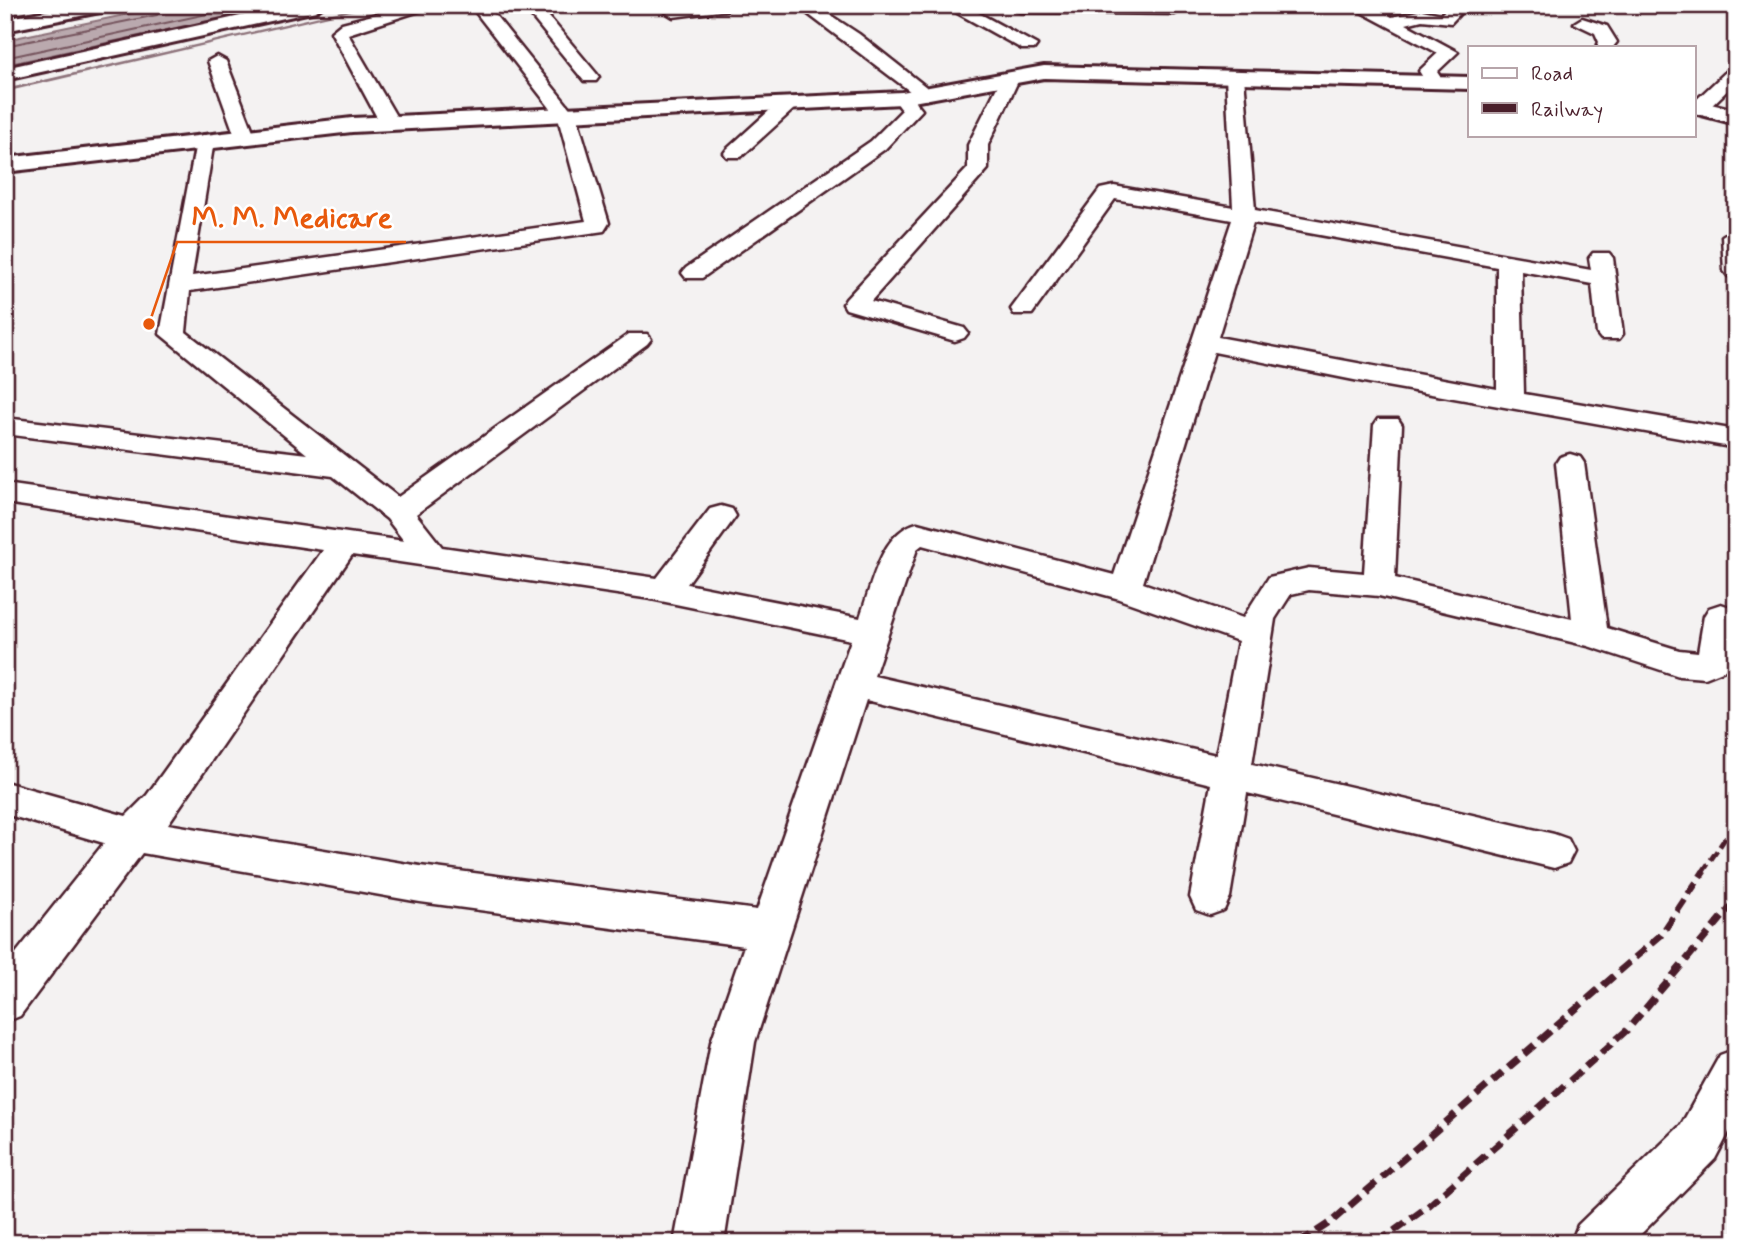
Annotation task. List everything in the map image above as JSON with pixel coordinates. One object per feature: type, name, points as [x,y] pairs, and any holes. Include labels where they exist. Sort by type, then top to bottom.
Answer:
[{"type":"street","points":[[5,25],[105,5]]},
{"type":"street","points":[[5,75],[316,5]]},
{"type":"street","points":[[390,123],[339,32],[348,27],[430,5]]},
{"type":"street","points":[[179,285],[596,226],[598,223],[567,117],[478,5]]},
{"type":"street","points":[[530,5],[590,77]]},
{"type":"street","points":[[669,9],[727,5]]},
{"type":"street","points":[[804,5],[853,38],[926,94]]},
{"type":"street","points":[[951,5],[1028,45]]},
{"type":"street","points":[[1356,5],[1392,22],[1424,43],[1449,52],[1428,71],[1434,81]]},
{"type":"street","points":[[1392,22],[1422,15],[1445,20],[1460,5]]},
{"type":"street","points":[[1044,72],[1028,45],[1020,6],[1175,9]]},
{"type":"street","points":[[669,9],[689,27]]},
{"type":"street","points":[[1582,23],[1601,30],[1608,42],[1606,46]]},
{"type":"street","points":[[217,61],[245,136]]},
{"type":"street","points":[[5,165],[245,136],[390,123],[567,117],[902,98],[1044,72],[1468,83]]},
{"type":"street","points":[[1696,108],[1736,72]]},
{"type":"street","points":[[1125,589],[1244,216],[1236,77]]},
{"type":"street","points":[[955,333],[855,304],[978,169],[978,145],[1010,79]]},
{"type":"street","points":[[694,273],[878,145],[913,110],[902,98]]},
{"type":"street","points":[[734,153],[788,104]]},
{"type":"street","points":[[1696,108],[1736,117]]},
{"type":"street","points":[[204,141],[173,334],[398,512],[432,555]]},
{"type":"street","points":[[1023,309],[1108,194],[1124,193],[1509,262],[1602,267],[1610,334]]},
{"type":"street","points":[[1733,236],[1736,271]]},
{"type":"street","points":[[1509,262],[1511,399]]},
{"type":"street","points":[[398,512],[638,339]]},
{"type":"street","points":[[1204,342],[1369,375],[1736,439]]},
{"type":"street","points":[[1379,585],[1388,425]]},
{"type":"street","points":[[5,426],[345,468]]},
{"type":"street","points":[[1570,463],[1591,635]]},
{"type":"street","points":[[5,493],[664,591],[871,632]]},
{"type":"street","points":[[664,591],[721,516]]},
{"type":"street","points":[[699,1243],[733,1042],[903,544],[917,533],[1125,589],[1256,635]]},
{"type":"street","points":[[5,1001],[133,835],[161,806],[345,542]]},
{"type":"street","points":[[1210,897],[1259,619],[1280,585],[1309,579],[1379,585],[1591,635],[1679,663],[1705,665],[1713,661],[1721,616]]},
{"type":"street","points":[[853,684],[1554,851]]},
{"type":"street","points":[[5,798],[133,835],[420,884],[770,932]]},
{"type":"street","points":[[1596,1243],[1698,1142],[1736,1071]]},
{"type":"water","points":[[172,5],[281,5],[5,65],[5,40]]},
{"type":"waterway","points":[[5,91],[374,5]]},
{"type":"railway","points":[[1702,873],[1736,822]]},
{"type":"railway","points":[[1299,1243],[1331,1222],[1661,935],[1704,871]]},
{"type":"railway","points":[[1377,1243],[1426,1208],[1627,1030],[1736,901]]},
{"type":"place","name":"M. M. Medicare","points":[[149,324]]}]
